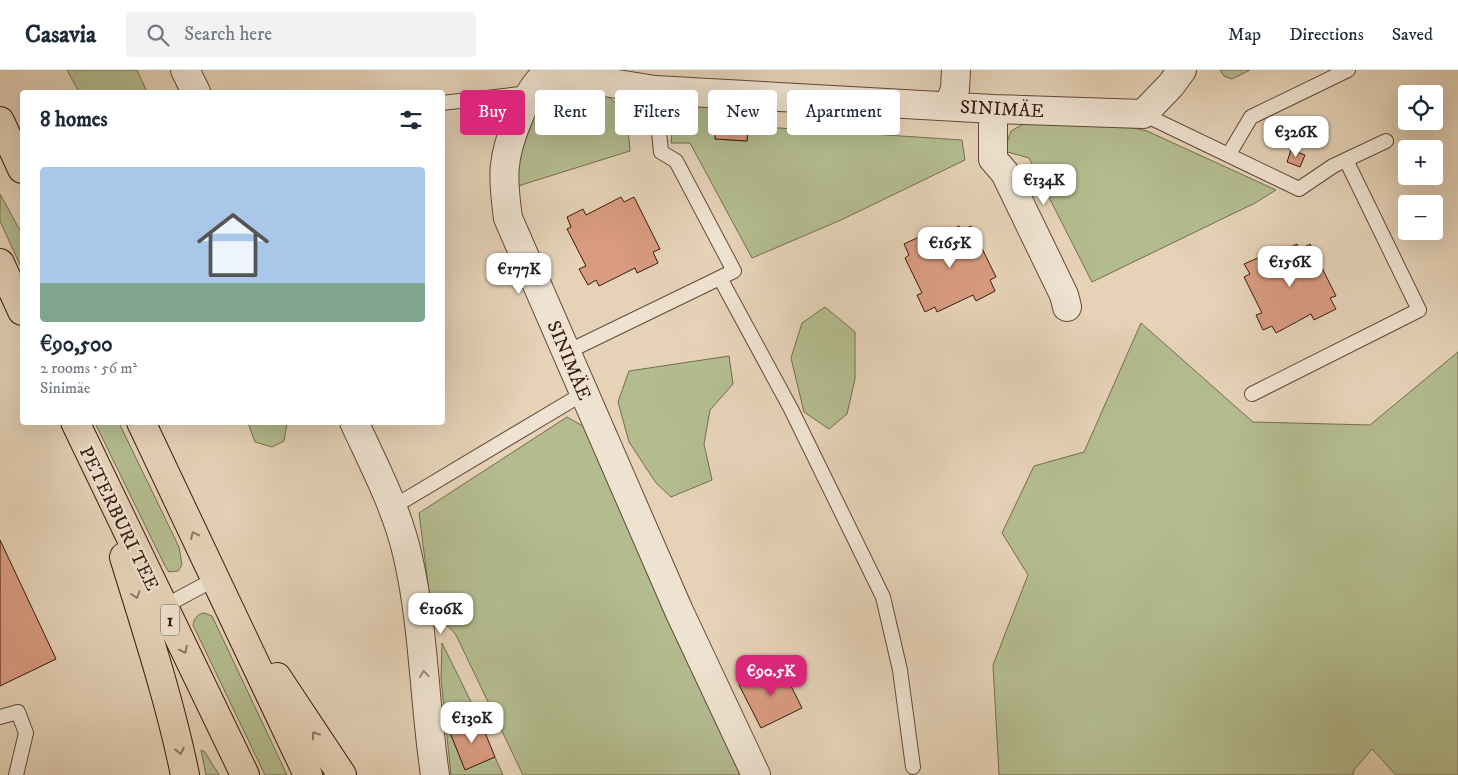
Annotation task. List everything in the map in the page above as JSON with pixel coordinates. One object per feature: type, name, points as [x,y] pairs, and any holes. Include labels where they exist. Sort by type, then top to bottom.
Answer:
[{"type":"highway","points":[[0,121],[20,165]]},
{"type":"highway","points":[[0,263],[20,307]]},
{"type":"highway","name":"PETERBURI TEE","points":[[76,425],[245,775]]},
{"type":"highway","points":[[142,425],[308,775]]},
{"type":"highway","points":[[95,465],[149,636],[185,775]]},
{"type":"highway","points":[[215,579],[342,775]]},
{"type":"street","points":[[185,70],[195,90]]},
{"type":"street","points":[[949,105],[955,89],[956,70]]},
{"type":"street","points":[[1143,114],[1171,85],[1182,70]]},
{"type":"street","name":"SINIMÄE","points":[[655,90],[585,79],[532,81],[506,149],[503,184],[508,218],[568,352],[679,611],[756,775]]},
{"type":"street","name":"SINIMÄE","points":[[698,92],[949,105],[992,109],[1143,114]]},
{"type":"street","points":[[992,109],[993,160],[1005,173],[1064,295],[1067,307]]},
{"type":"street","points":[[355,425],[393,507],[407,553],[435,775]]},
{"type":"lane","points":[[1229,154],[1251,117],[1348,70]]},
{"type":"lane","points":[[445,102],[532,81]]},
{"type":"lane","points":[[1143,114],[1229,154],[1299,190],[1332,166],[1386,141]]},
{"type":"lane","points":[[568,352],[734,271],[676,161],[661,152],[659,135]]},
{"type":"lane","points":[[1252,394],[1419,310],[1346,160]]},
{"type":"lane","points":[[720,278],[791,409],[883,597],[900,670],[913,767]]},
{"type":"lane","points":[[393,507],[584,393]]},
{"type":"lane","points":[[163,607],[215,579]]},
{"type":"lane","points":[[0,717],[18,712],[26,733],[16,775]]},
{"type":"green space","points":[[67,70],[137,70],[146,90],[78,90]]},
{"type":"green space","points":[[1220,70],[1250,70],[1232,79],[1224,76]]},
{"type":"green space","points":[[605,95],[615,103],[615,135],[629,135],[630,151],[518,186],[516,158],[535,107],[535,135],[605,135]]},
{"type":"green space","points":[[708,100],[708,135],[715,135],[715,139],[747,141],[748,135],[777,135],[777,128],[787,128],[787,135],[886,135],[962,140],[965,160],[841,220],[752,258],[690,143],[671,143],[672,135],[698,135],[698,101]]},
{"type":"green space","points":[[1027,122],[1109,123],[1147,131],[1276,190],[1255,203],[1092,282],[1029,158],[1004,151],[1011,131]]},
{"type":"green space","points":[[0,194],[20,230],[20,265],[0,221]]},
{"type":"green space","points":[[825,307],[855,332],[855,379],[847,414],[829,429],[804,412],[791,358],[802,323]]},
{"type":"green space","points":[[1141,323],[1253,422],[1370,425],[1458,352],[1458,775],[1396,775],[1372,749],[1354,770],[1353,775],[999,775],[993,665],[1028,575],[1002,533],[1034,466],[1084,452]]},
{"type":"green space","points":[[729,356],[733,384],[710,410],[704,444],[712,480],[671,497],[656,483],[629,442],[618,402],[629,371]]},
{"type":"green space","points":[[567,417],[583,426],[741,775],[523,775],[456,635],[446,626],[433,623],[419,513]]},
{"type":"green space","points":[[96,425],[120,425],[179,547],[182,565],[178,571],[169,572]]},
{"type":"green space","points":[[249,425],[287,425],[284,441],[272,447],[255,442]]},
{"type":"green space","points":[[204,613],[212,616],[287,775],[265,775],[193,625],[194,620]]},
{"type":"green space","points":[[442,643],[479,718],[449,730],[465,769],[495,757],[503,775],[451,775],[441,679]]},
{"type":"green space","points":[[201,750],[205,752],[219,775],[206,775]]},
{"type":"building","points":[[715,135],[747,135],[747,141],[715,139]]},
{"type":"building","points":[[1291,150],[1305,155],[1300,167],[1287,162]]},
{"type":"building","points":[[621,197],[624,202],[634,197],[660,249],[653,252],[658,263],[637,273],[635,268],[599,286],[596,280],[588,285],[579,269],[586,266],[567,229],[571,227],[567,217],[583,209],[586,215]]},
{"type":"building","points":[[959,226],[961,231],[971,226],[996,277],[990,280],[995,291],[976,301],[973,295],[937,312],[935,307],[925,312],[917,295],[922,293],[905,258],[909,255],[904,244],[919,237],[923,244]]},
{"type":"building","points":[[1297,244],[1299,250],[1310,244],[1336,296],[1330,298],[1336,309],[1314,320],[1311,314],[1276,333],[1272,326],[1263,330],[1256,315],[1262,313],[1244,277],[1250,274],[1244,264],[1260,257],[1262,261]]},
{"type":"building","points":[[0,540],[56,659],[0,686]]},
{"type":"building","points":[[781,666],[802,708],[761,728],[739,685]]},
{"type":"building","points":[[479,718],[495,757],[465,770],[449,730]]}]
